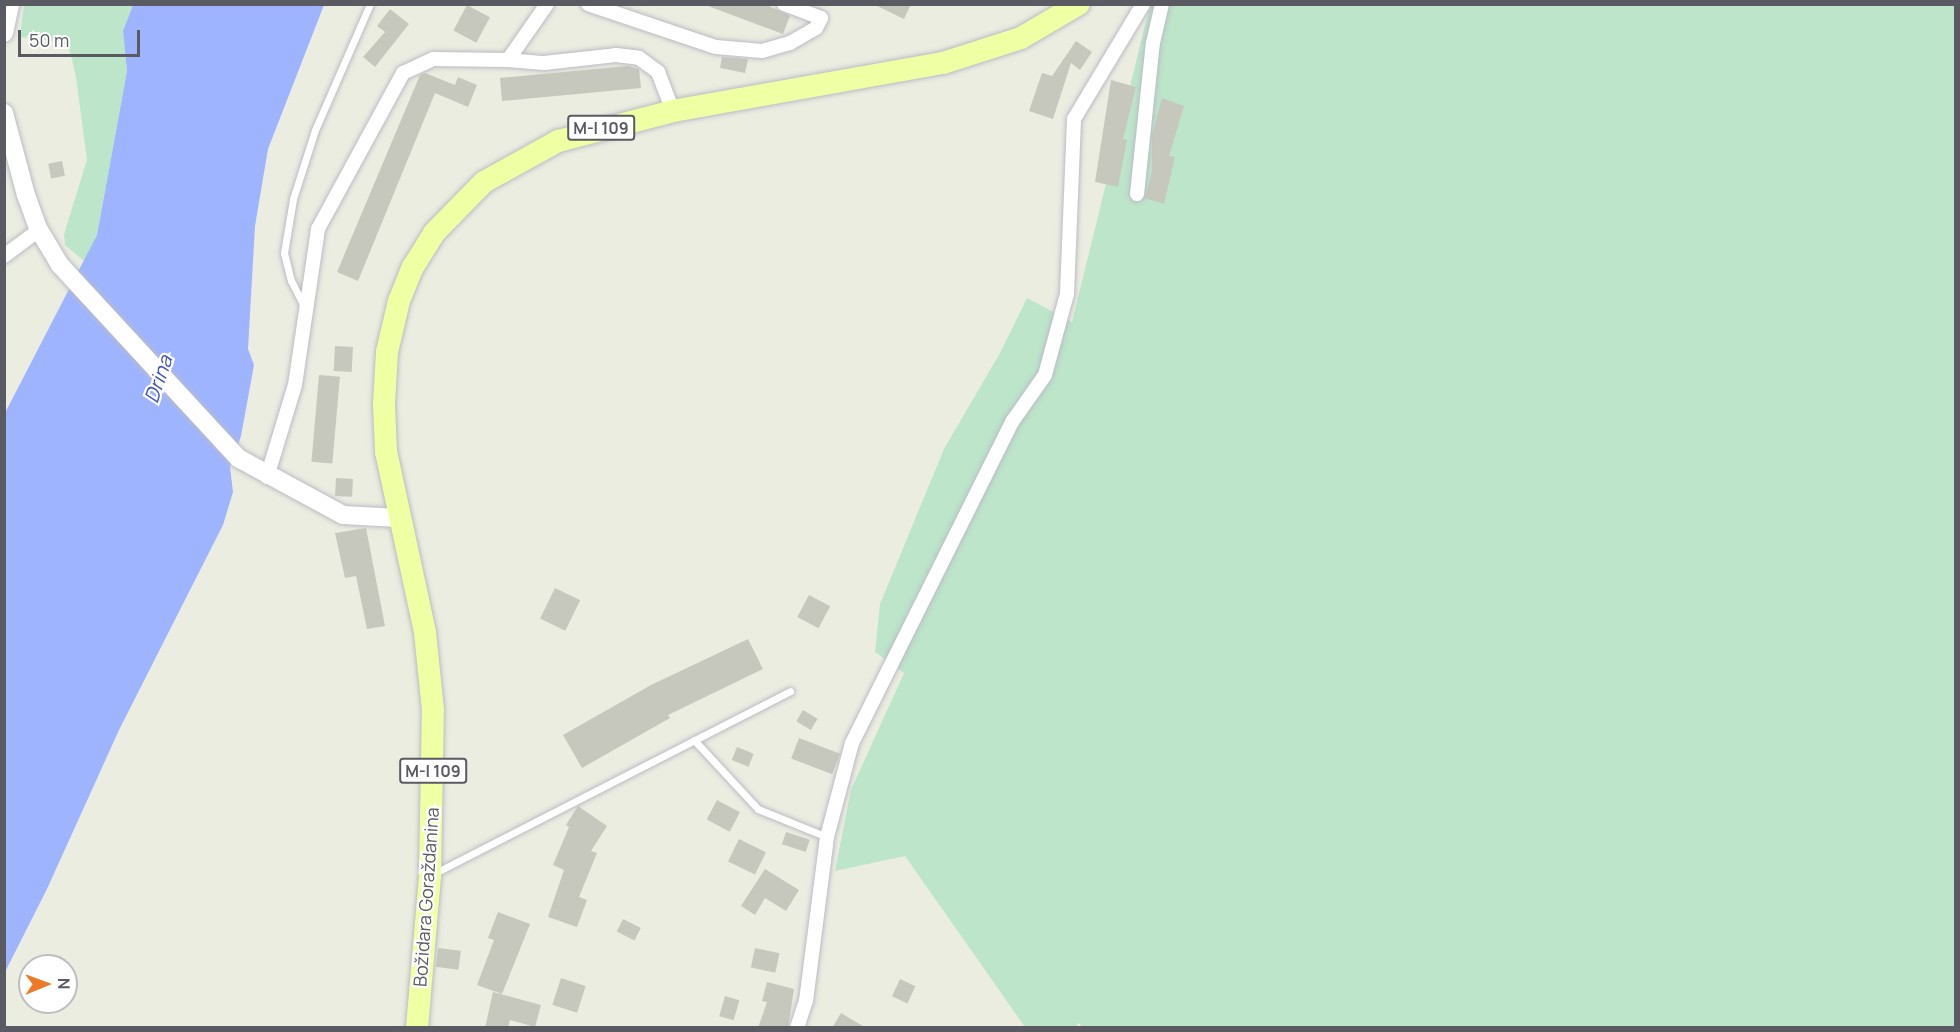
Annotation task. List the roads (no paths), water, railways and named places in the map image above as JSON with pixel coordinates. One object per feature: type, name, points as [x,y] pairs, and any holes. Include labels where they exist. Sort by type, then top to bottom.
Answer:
[{"type":"main road","name":"M-I 109","points":[[399,518],[386,452],[387,352],[399,302],[434,233],[484,182],[537,150],[582,132],[673,111],[955,60],[1021,38],[1079,4]]},
{"type":"main road","name":"Božidara Goraždanina","points":[[399,518],[430,669],[433,721],[430,876],[417,1028]]},
{"type":"street","points":[[4,33],[10,4]]},
{"type":"street","points":[[508,60],[547,4]]},
{"type":"street","points":[[588,4],[716,47],[762,51],[790,43],[816,28],[821,18],[784,4]]},
{"type":"street","points":[[797,1028],[806,1001],[827,837],[852,743],[1012,422],[1045,375],[1067,294],[1074,119],[1143,4]]},
{"type":"street","points":[[1137,194],[1152,51],[1162,4]]},
{"type":"street","points":[[267,477],[295,386],[318,229],[403,74],[433,59],[544,63],[616,55],[639,58],[658,72],[673,111]]},
{"type":"street","points":[[4,113],[15,160],[39,230],[60,265],[238,458],[267,477],[343,515],[399,518]]},
{"type":"street","points":[[4,256],[39,230]]},
{"type":"lane","points":[[306,308],[291,281],[284,253],[293,199],[315,130],[370,4]]},
{"type":"lane","points":[[430,876],[790,691]]},
{"type":"lane","points":[[694,740],[758,809],[827,837]]},
{"type":"water","name":"Drina","points":[[133,5],[324,5],[268,149],[255,226],[248,349],[254,365],[241,436],[230,467],[233,492],[223,525],[119,730],[47,889],[5,972],[5,413],[97,235],[127,71],[123,31]]}]
